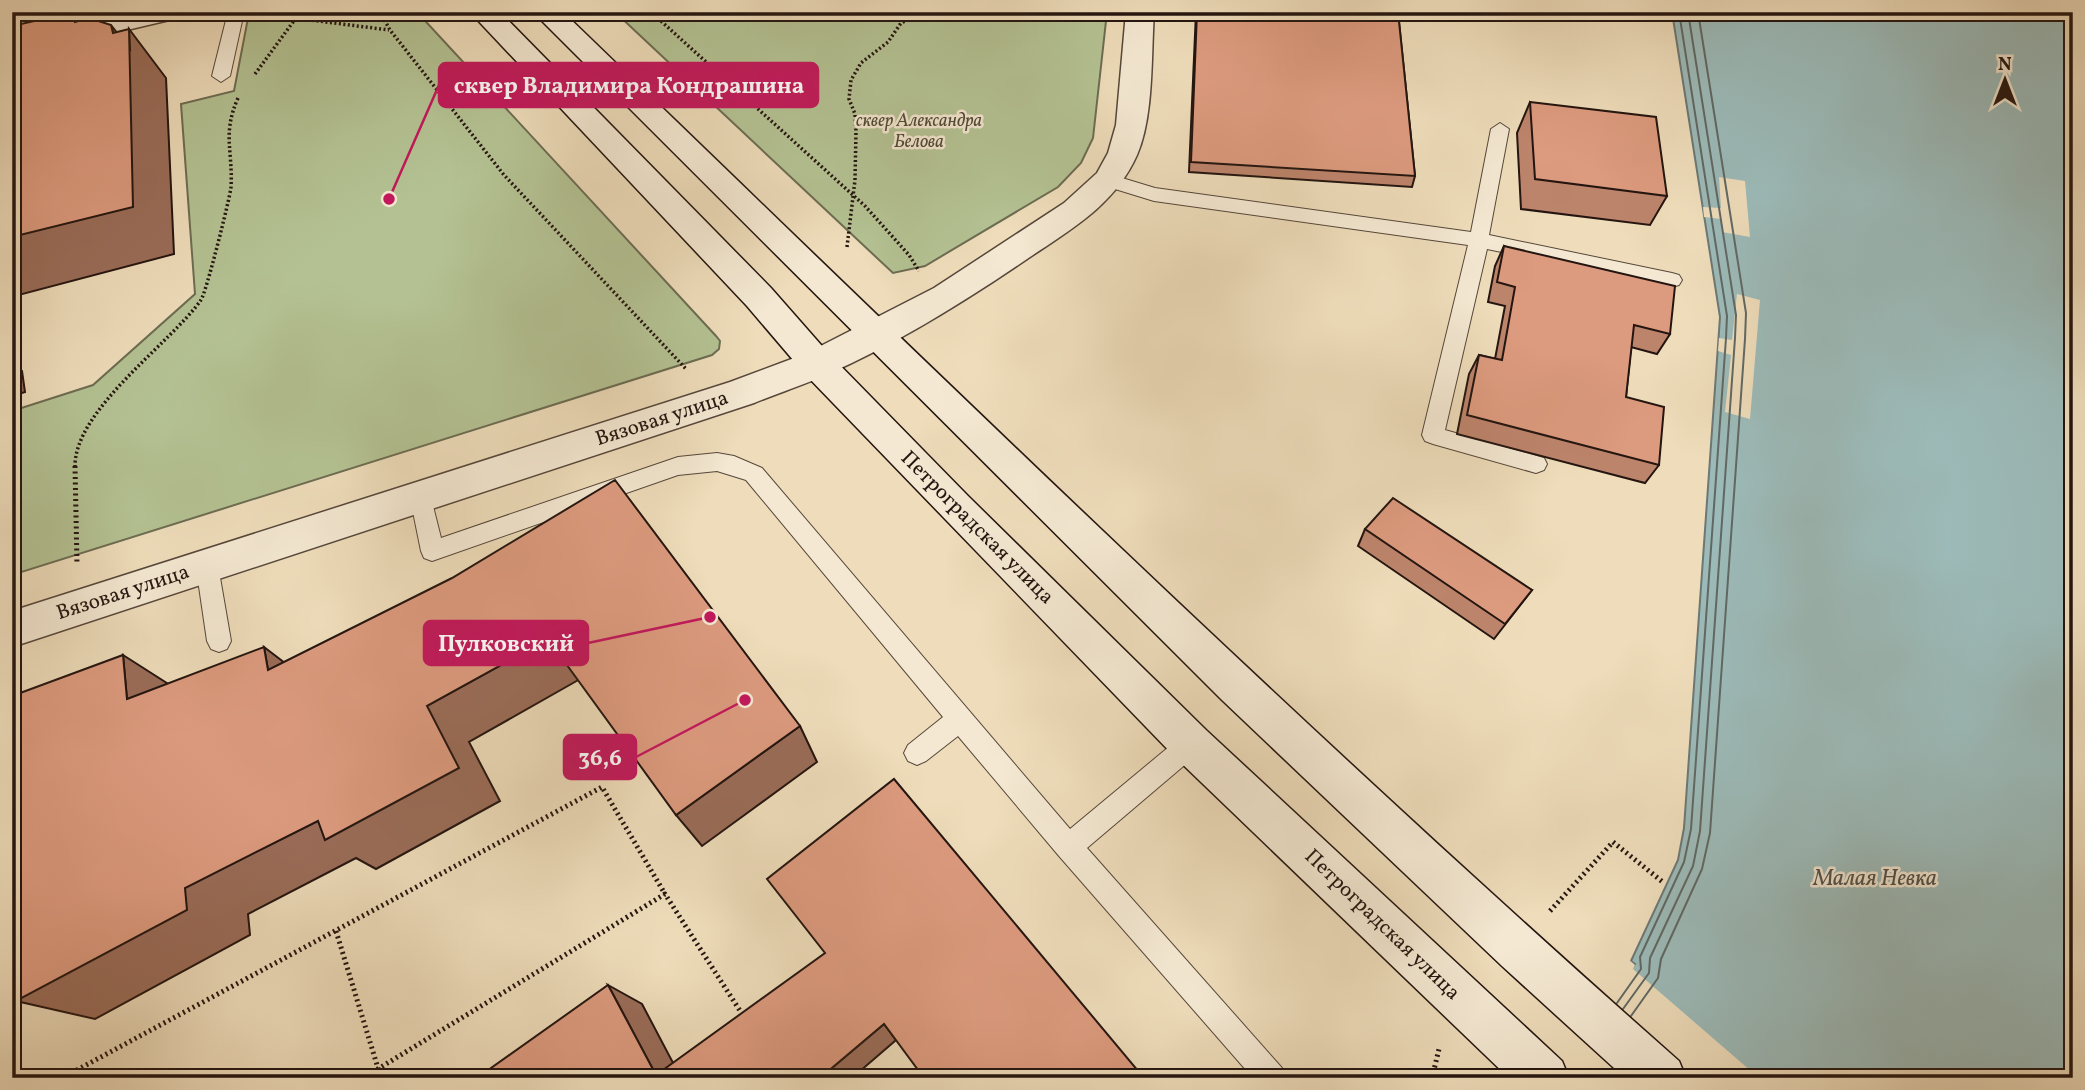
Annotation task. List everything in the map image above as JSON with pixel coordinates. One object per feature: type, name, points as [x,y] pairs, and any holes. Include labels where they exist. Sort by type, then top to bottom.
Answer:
[{"type":"street","points":[[12,48],[168,12]]},
{"type":"street","name":"Петроградская улица","points":[[484,12],[759,297],[817,364],[955,507],[1191,744],[1545,1078]]},
{"type":"street","points":[[547,12],[1249,698],[1535,967],[1662,1078]]},
{"type":"street","name":"Вязовая улица","points":[[12,629],[741,393],[817,364],[946,297],[1076,211],[1108,180],[1123,153],[1131,125],[1140,12]]},
{"type":"lane","points":[[221,76],[236,12]]},
{"type":"lane","points":[[1500,129],[1479,240],[1433,435],[1536,464]]},
{"type":"lane","points":[[1108,180],[1154,194],[1479,240],[1672,280]]},
{"type":"lane","points":[[421,497],[432,551],[678,466],[707,460],[733,463],[754,474],[1068,847],[1272,1078]]},
{"type":"lane","points":[[207,566],[219,641]]},
{"type":"lane","points":[[917,752],[960,719]]},
{"type":"lane","points":[[1068,847],[1191,744]]},
{"type":"path","points":[[380,12],[390,30],[505,175],[687,370]]},
{"type":"path","points":[[651,12],[852,194],[909,254],[922,275]]},
{"type":"path","points":[[847,247],[856,131],[855,114],[849,99],[851,80],[861,63],[888,42],[901,23],[925,12]]},
{"type":"path","points":[[261,14],[390,30]]},
{"type":"path","points":[[247,84],[296,18]]},
{"type":"path","points":[[77,565],[75,460],[89,424],[118,388],[202,298],[231,188],[228,120],[239,96]]},
{"type":"path","points":[[62,1078],[602,787],[665,894],[750,1026]]},
{"type":"path","points":[[1550,911],[1613,842],[1664,883]]},
{"type":"path","points":[[363,1078],[665,894]]},
{"type":"path","points":[[336,931],[381,1078]]},
{"type":"path","points":[[1432,1078],[1439,1049]]},
{"type":"green space","points":[[274,12],[417,12],[716,336],[720,341],[719,349],[712,355],[12,575],[12,411],[93,385],[195,294],[181,104],[234,91],[248,18]]},
{"type":"green space","name":"сквер Александра Белова","points":[[615,12],[1107,12],[1093,138],[1081,163],[1058,187],[925,266],[893,273]]},
{"type":"water","name":"Малая Невка","points":[[1672,12],[2073,12],[2073,1078],[1555,1078],[1635,964],[1631,961],[1678,860],[1684,828],[1720,317]]},
{"type":"pier","points":[[1719,177],[1745,181],[1750,237],[1722,232],[1721,219],[1704,217],[1703,207],[1721,208]]},
{"type":"pier","points":[[1737,294],[1760,300],[1750,419],[1725,412],[1731,355],[1718,351],[1719,338],[1732,340]]},
{"type":"pier","points":[[1628,959],[1635,965],[1633,969],[1759,1078],[1551,1078],[1631,965]]},
{"type":"building","points":[[74,12],[75,22],[89,18],[111,25],[113,33],[129,29],[133,207],[12,237],[12,26]]},
{"type":"building","points":[[1197,12],[1398,12],[1415,176],[1191,162]]},
{"type":"building","points":[[1530,102],[1656,117],[1667,196],[1535,179]]},
{"type":"building","points":[[1504,246],[1675,286],[1670,334],[1634,325],[1626,397],[1664,407],[1659,465],[1467,415],[1479,355],[1502,360],[1515,287],[1497,282]]},
{"type":"building","points":[[615,480],[800,726],[676,815],[548,639],[427,706],[459,768],[325,840],[318,821],[185,888],[187,910],[16,1001],[12,957],[12,696],[123,655],[127,699],[264,647],[268,670],[452,578]]},
{"type":"building","points":[[1393,498],[1532,590],[1505,624],[1365,529]]},
{"type":"building","points":[[894,779],[1144,1078],[924,1078],[884,1024],[820,1078],[477,1078],[608,985],[656,1075],[825,953],[767,879]]},
{"type":"place","name":"сквер Владимира Кондрашина","points":[[389,199]]},
{"type":"place","name":"Пулковский","points":[[710,617]]},
{"type":"place","name":"36,6","points":[[745,700]]}]
